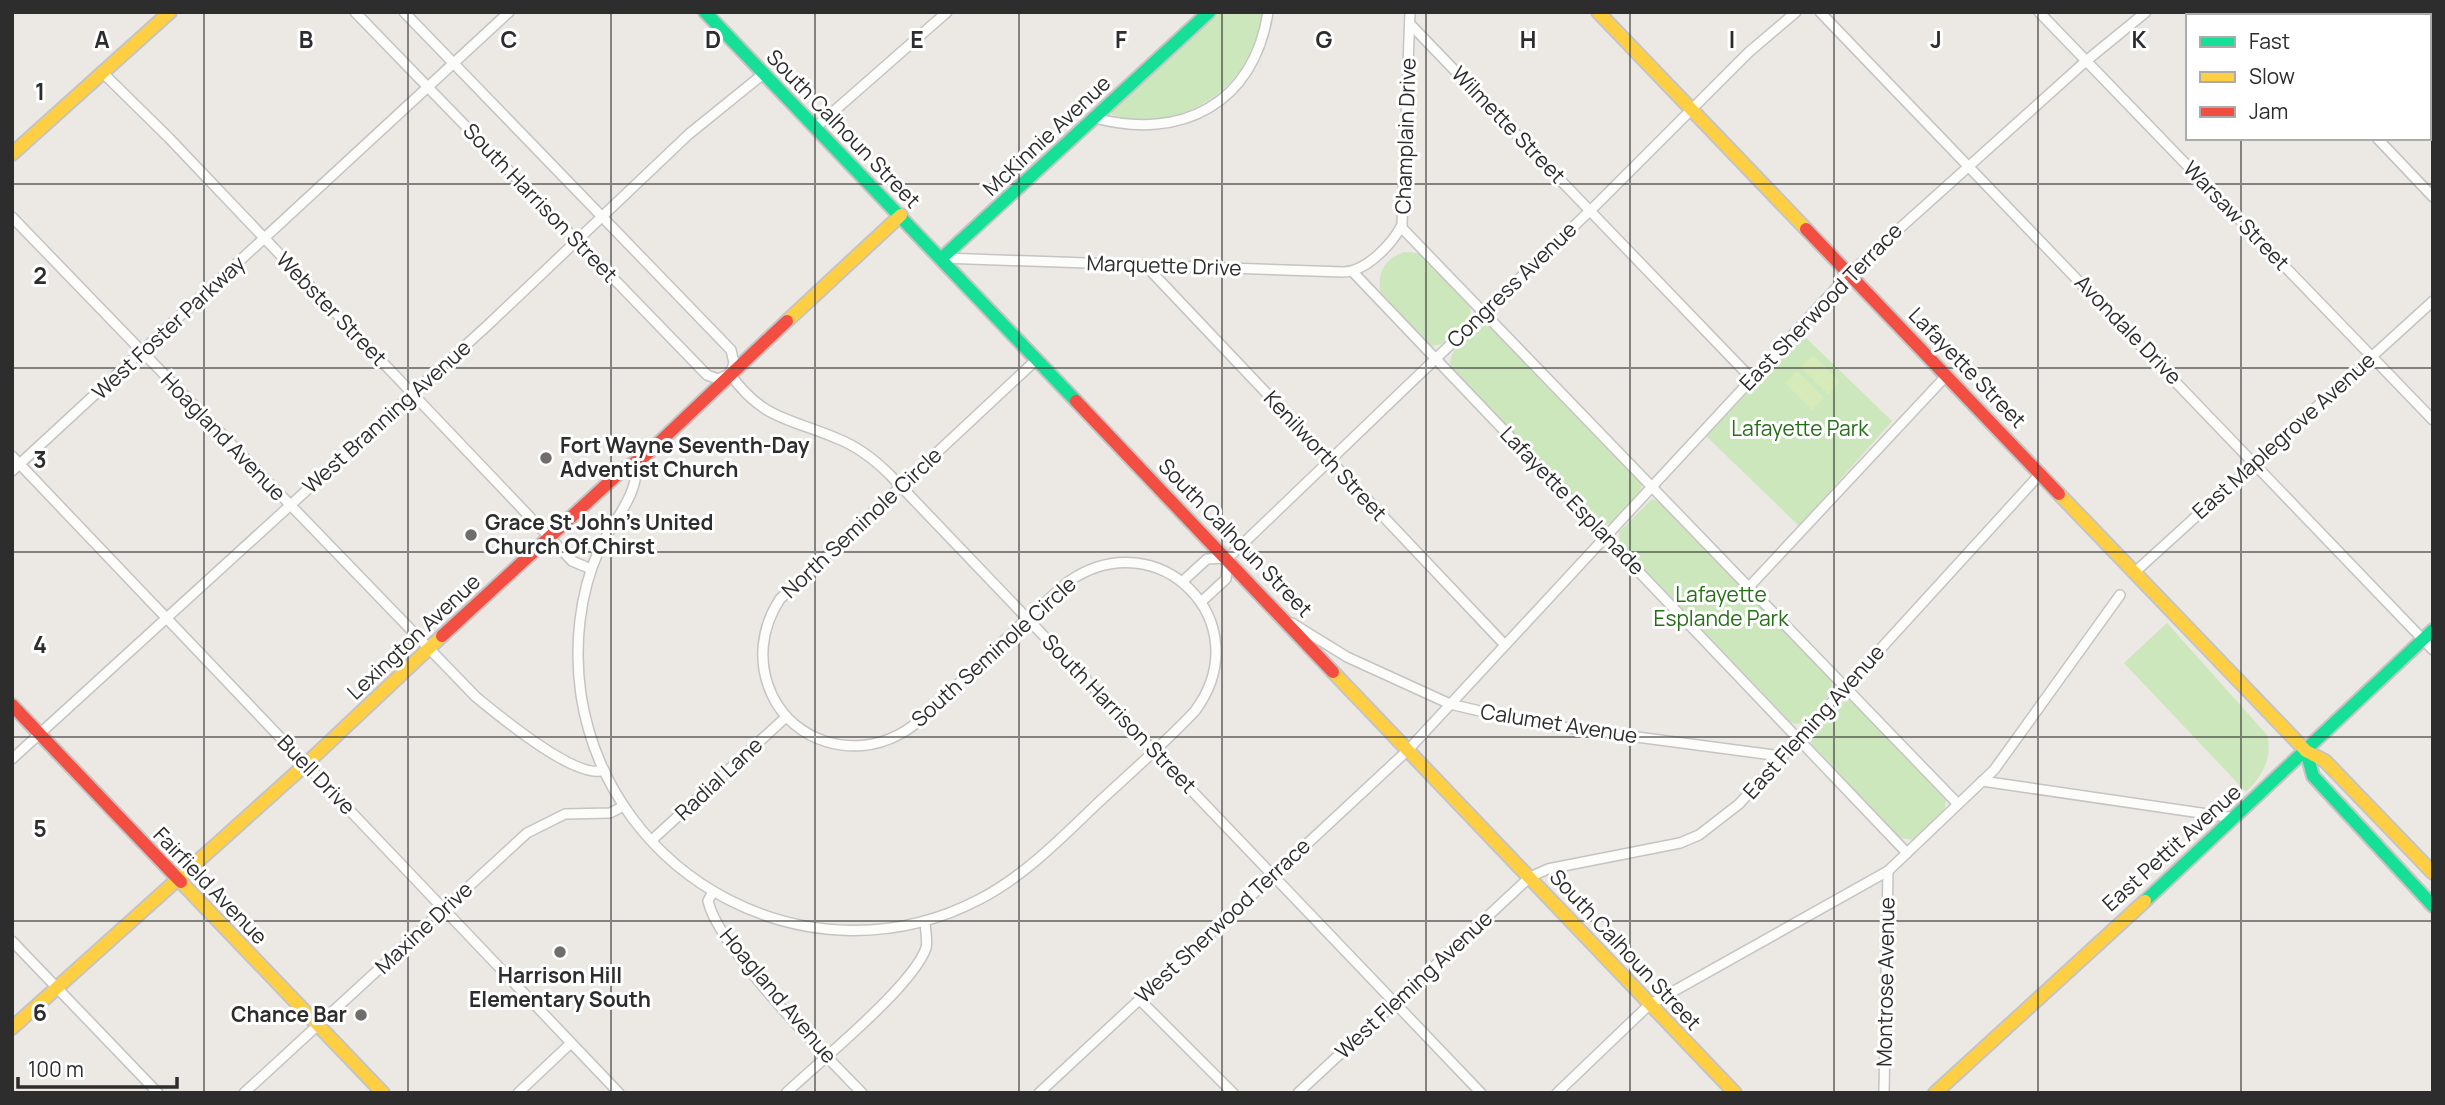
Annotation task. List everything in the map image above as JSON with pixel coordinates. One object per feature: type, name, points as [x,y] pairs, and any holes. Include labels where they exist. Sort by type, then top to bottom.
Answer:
[{"type":"main road","points":[[12,154],[170,12]]},
{"type":"main road","name":"South Calhoun Street","points":[[706,12],[762,75],[817,126],[1035,361],[1228,558],[1735,1093]]},
{"type":"main road","name":"McKinnie Avenue","points":[[942,258],[1209,12]]},
{"type":"main road","name":"Lafayette Street","points":[[1598,12],[2306,751],[2325,761],[2433,873]]},
{"type":"main road","name":"Lexington Avenue","points":[[12,1028],[306,764],[548,536],[619,473],[636,464],[901,215]]},
{"type":"main road","name":"East Pettit Avenue","points":[[1935,1093],[2235,818],[2428,635]]},
{"type":"main road","name":"Fairfield Avenue","points":[[12,705],[383,1093]]},
{"type":"main road","name":"Lafayette Street","points":[[2306,751],[2313,776],[2433,905]]},
{"type":"street","name":"South Harrison Street","points":[[355,12],[707,375],[718,379],[730,374],[734,363],[731,350],[404,12]]},
{"type":"street","name":"West Foster Parkway","points":[[16,468],[509,12]]},
{"type":"street","points":[[817,126],[947,12]]},
{"type":"street","points":[[1095,118],[1115,123],[1158,126],[1188,119],[1207,110],[1221,101],[1246,74],[1260,48],[1268,12]]},
{"type":"street","name":"Champlain Drive","points":[[1352,271],[1380,252],[1401,228],[1410,12]]},
{"type":"street","name":"Congress Avenue","points":[[1228,558],[1590,210],[1749,52],[1796,12]]},
{"type":"street","name":"Avondale Drive","points":[[1820,12],[2256,463],[2428,635],[2433,650]]},
{"type":"street","name":"Warsaw Street","points":[[2039,12],[2433,420]]},
{"type":"street","name":"East Sherwood Terrace","points":[[1408,750],[1850,273],[2086,61],[2146,12]]},
{"type":"street","name":"Wilmette Street","points":[[1410,24],[1751,377]]},
{"type":"street","name":"Webster Street","points":[[103,73],[169,138],[572,561],[591,569]]},
{"type":"street","name":"West Branning Avenue","points":[[12,759],[413,394],[689,134],[762,75]]},
{"type":"street","points":[[2379,140],[2433,197]]},
{"type":"street","name":"Hoagland Avenue","points":[[12,217],[476,697],[516,729],[580,768],[597,773],[604,770]]},
{"type":"street","points":[[1401,228],[1958,804]]},
{"type":"street","name":"Marquette Drive","points":[[942,258],[1146,267],[1352,271]]},
{"type":"street","name":"Kenilworth Street","points":[[1146,267],[1505,645]]},
{"type":"street","name":"Lafayette Esplanade","points":[[1352,271],[1907,853]]},
{"type":"street","name":"East Maplegrove Avenue","points":[[2136,572],[2433,301]]},
{"type":"street","name":"North Seminole Circle","points":[[786,717],[772,695],[763,665],[765,634],[775,607],[789,590],[1035,361]]},
{"type":"street","name":"South Harrison Street","points":[[730,374],[740,387],[770,413],[857,449],[901,485],[1481,1093]]},
{"type":"street","points":[[1748,588],[1947,375]]},
{"type":"street","name":"Buell Drive","points":[[12,456],[16,468],[167,618],[619,1093]]},
{"type":"street","points":[[636,464],[632,490],[591,569],[580,629],[580,683],[586,718],[604,770],[624,806],[652,840],[680,868],[712,893],[769,917],[811,926],[862,929],[925,921],[979,899],[1021,872],[1195,712],[1212,680],[1215,646],[1201,602],[1183,581],[1207,559],[1228,558],[1226,579],[1201,602]]},
{"type":"street","name":"East Fleming Avenue","points":[[1530,877],[1548,869],[1680,843],[1699,835],[1739,804],[2041,473]]},
{"type":"street","name":"South Seminole Circle","points":[[786,717],[814,737],[834,744],[852,747],[885,741],[919,720],[1077,576],[1108,563],[1139,564],[1183,581]]},
{"type":"street","points":[[1558,1093],[1649,1005],[1888,871],[1994,770],[2120,595]]},
{"type":"street","name":"Calumet Avenue","points":[[1287,620],[1347,657],[1450,704],[1531,723],[1781,755]]},
{"type":"street","points":[[1335,671],[1347,657]]},
{"type":"street","name":"Radial Lane","points":[[652,840],[786,717]]},
{"type":"street","name":"West Sherwood Terrace","points":[[1038,1093],[1408,750]]},
{"type":"street","points":[[1982,781],[2235,818]]},
{"type":"street","name":"Maxine Drive","points":[[244,1093],[443,909],[542,822],[565,814],[610,813],[624,806]]},
{"type":"street","name":"Montrose Avenue","points":[[1884,1093],[1888,871]]},
{"type":"street","name":"West Fleming Avenue","points":[[1298,1093],[1530,877]]},
{"type":"street","name":"Hoagland Avenue","points":[[712,893],[708,901],[716,922],[783,1008],[862,1093]]},
{"type":"street","points":[[786,1093],[896,990],[915,968],[926,946],[925,921]]},
{"type":"street","points":[[12,941],[158,1093]]},
{"type":"street","points":[[1139,999],[1233,1093]]},
{"type":"street","points":[[518,1093],[572,1044]]},
{"type":"green space","points":[[1216,12],[1262,12],[1256,38],[1246,62],[1230,82],[1211,99],[1189,111],[1164,118],[1139,119],[1112,115],[1111,109]]},
{"type":"green space","points":[[1404,252],[1418,253],[1426,258],[1470,304],[1471,316],[1442,344],[1432,346],[1425,341],[1380,291],[1380,277],[1384,266]]},
{"type":"green space","points":[[1483,325],[1496,330],[1637,477],[1642,485],[1640,491],[1612,522],[1606,525],[1594,518],[1452,370],[1450,364],[1454,350],[1471,332]]},
{"type":"green space","name":"Lafayette Park","points":[[1802,334],[1892,421],[1799,526],[1706,436]]},
{"type":"green space","points":[[1813,355],[1840,382],[1828,394],[1801,367]]},
{"type":"green space","points":[[1797,371],[1824,398],[1812,410],[1785,383]]},
{"type":"green space","name":"Lafayette Esplande Park","points":[[1652,499],[1662,503],[1832,680],[1831,693],[1805,722],[1790,722],[1620,545],[1619,532]]},
{"type":"green space","points":[[2167,623],[2267,735],[2265,766],[2246,792],[2124,663]]},
{"type":"green space","points":[[1850,700],[1946,800],[1944,812],[1913,840],[1898,837],[1811,743],[1815,730],[1825,716],[1837,705]]},
{"type":"traffic: fast","points":[[705,12],[1076,401]]},
{"type":"traffic: fast","points":[[942,258],[1209,12]]},
{"type":"traffic: fast","points":[[2145,901],[2433,630]]},
{"type":"traffic: fast","points":[[2306,751],[2313,776],[2433,906]]},
{"type":"traffic: slow","points":[[12,154],[170,12]]},
{"type":"traffic: slow","points":[[1598,12],[1806,229]]},
{"type":"traffic: slow","points":[[787,321],[901,215]]},
{"type":"traffic: slow","points":[[2059,494],[2306,751],[2325,761],[2433,873]]},
{"type":"traffic: slow","points":[[12,1028],[306,764],[442,636]]},
{"type":"traffic: slow","points":[[1333,672],[1735,1093]]},
{"type":"traffic: slow","points":[[181,882],[383,1093]]},
{"type":"traffic: slow","points":[[1935,1093],[2145,901]]},
{"type":"traffic: jam","points":[[1806,229],[2059,494]]},
{"type":"traffic: jam","points":[[442,636],[619,473],[646,455],[787,321]]},
{"type":"traffic: jam","points":[[1076,401],[1333,672]]},
{"type":"traffic: jam","points":[[12,705],[181,882]]},
{"type":"place","name":"Fort Wayne Seventh-Day Adventist Church","points":[[546,458]]},
{"type":"place","name":"Grace St John's United Church Of Chirst","points":[[471,535]]},
{"type":"place","name":"Harrison Hill Elementary South","points":[[560,952]]},
{"type":"place","name":"Chance Bar","points":[[361,1015]]}]
